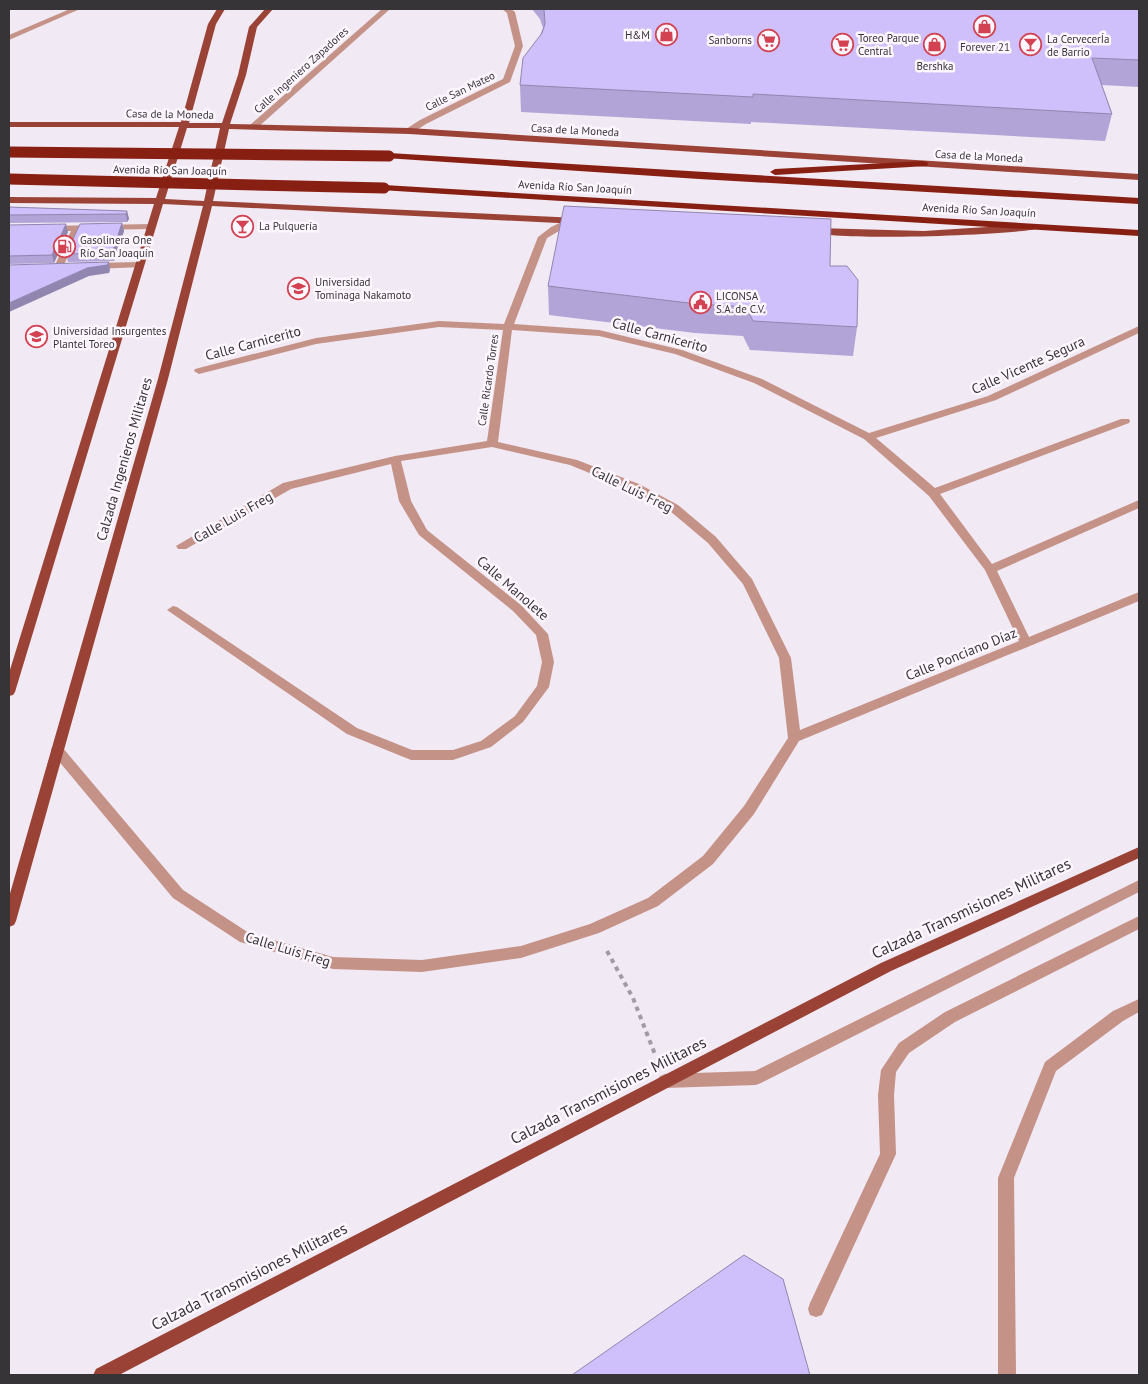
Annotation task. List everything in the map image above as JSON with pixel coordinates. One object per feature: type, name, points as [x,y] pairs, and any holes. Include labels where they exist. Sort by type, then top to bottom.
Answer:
[{"type":"highway","name":"Avenida Río San Joaquín","points":[[9,152],[389,156],[1139,201]]},
{"type":"highway","points":[[699,176],[923,164]]},
{"type":"highway","name":"Avenida Río San Joaquín","points":[[9,179],[384,188],[1139,233]]},
{"type":"highway","points":[[1100,230],[1139,227]]},
{"type":"main road","points":[[9,692],[150,226],[184,125],[212,24],[221,9]]},
{"type":"main road","name":"Calzada Ingenieros Militares","points":[[9,921],[163,379],[208,204],[225,126],[242,75],[253,27],[269,9]]},
{"type":"main road","name":"Casa de la Moneda","points":[[9,124],[184,125],[408,131],[1139,177]]},
{"type":"main road","points":[[9,200],[158,201],[590,222]]},
{"type":"main road","points":[[804,231],[923,234],[998,231],[1038,226]]},
{"type":"main road","name":"Calzada Transmisiones Militares","points":[[102,1375],[886,967],[1139,852]]},
{"type":"street","points":[[9,38],[76,9]]},
{"type":"street","name":"Calle Ingeniero Zapadores","points":[[253,127],[386,9]]},
{"type":"street","name":"Calle San Mateo","points":[[408,131],[507,80],[519,46],[511,12],[506,9]]},
{"type":"street","name":"Calle Ricardo Torres","points":[[492,444],[508,327],[543,237],[570,221]]},
{"type":"street","points":[[38,228],[150,226]]},
{"type":"street","points":[[77,228],[64,267],[139,265]]},
{"type":"street","name":"Calle Carnicerito","points":[[199,371],[316,340],[439,324],[599,333],[678,352],[758,381],[868,437],[933,492],[990,569],[1026,643]]},
{"type":"street","name":"Calle Vicente Segura","points":[[868,437],[992,398],[1139,329]]},
{"type":"street","points":[[933,492],[1125,421]]},
{"type":"street","name":"Calle Luis Freg","points":[[57,750],[178,894],[245,938],[333,963],[422,966],[520,952],[594,929],[654,902],[708,860],[749,810],[794,738],[785,658],[748,582],[712,540],[674,508],[635,487],[573,462],[492,444],[395,459],[287,486],[182,546]]},
{"type":"street","name":"Calle Manolete","points":[[174,610],[352,731],[411,755],[453,755],[486,744],[519,719],[543,687],[548,662],[542,634],[517,608],[423,532],[404,501],[395,459]]},
{"type":"street","points":[[990,569],[1139,504]]},
{"type":"street","name":"Calle Ponciano Díaz","points":[[794,738],[1139,596]]},
{"type":"street","points":[[664,1082],[756,1078],[1139,886]]},
{"type":"street","points":[[816,1309],[888,1154],[886,1095],[889,1070],[904,1048],[950,1017],[1139,922]]},
{"type":"street","points":[[1007,1375],[1006,1178],[1050,1067],[1118,1016],[1139,1005]]},
{"type":"path","points":[[594,929],[633,998],[664,1082]]},
{"type":"building","name":"Toreo Parque Central","points":[[544,9],[1139,9],[1139,60],[1092,58],[1112,114],[753,94],[753,97],[520,85],[523,58],[542,33],[545,24]]},
{"type":"building","name":"LICONSA S.A. de C.V.","points":[[564,206],[831,219],[830,266],[847,266],[858,280],[857,327],[753,321],[746,307],[697,304],[548,286]]},
{"type":"building","points":[[9,207],[127,211],[126,214],[9,215]]},
{"type":"building","points":[[122,223],[112,253],[66,254],[80,224]]},
{"type":"building","points":[[66,224],[52,255],[9,256],[9,225]]},
{"type":"building","points":[[109,262],[107,265],[87,268],[9,303],[9,265]]},
{"type":"building","points":[[744,1255],[783,1279],[810,1375],[572,1375]]},
{"type":"place","name":"Forever 21","points":[[985,26]]},
{"type":"place","name":"H&M","points":[[666,35]]},
{"type":"place","name":"Sanborns","points":[[768,40]]},
{"type":"place","name":"Toreo Parque Central","points":[[842,44]]},
{"type":"place","name":"Bershka","points":[[935,45]]},
{"type":"place","name":"La CervecerÍa de Barrio","points":[[1031,45]]},
{"type":"place","name":"La Pulquería","points":[[243,226]]},
{"type":"place","name":"Gasolinera One Río San Joaquín","points":[[64,246]]},
{"type":"place","name":"Universidad Tominaga Nakamoto","points":[[299,288]]},
{"type":"place","name":"LICONSA S.A. de C.V.","points":[[700,302]]},
{"type":"place","name":"Universidad Insurgentes Plantel Toreo","points":[[37,337]]}]
